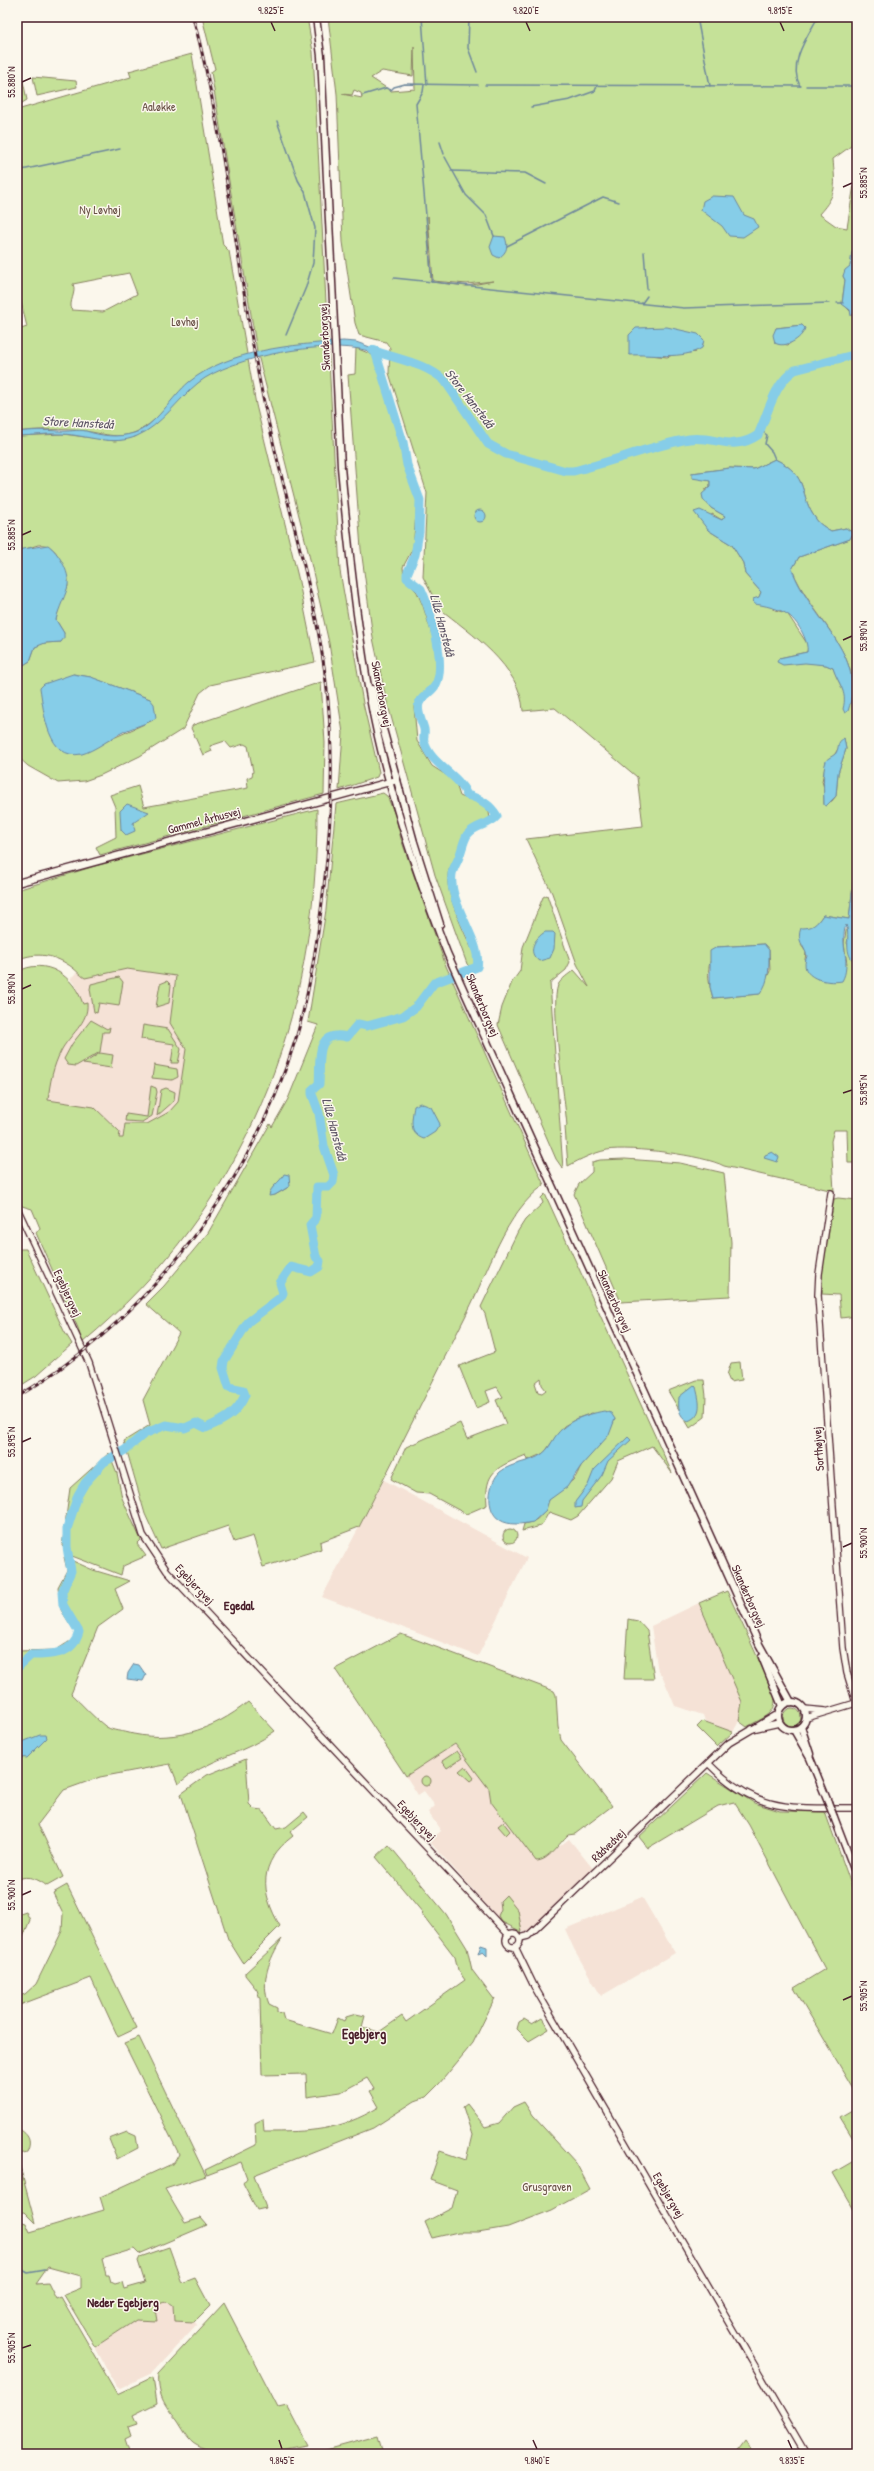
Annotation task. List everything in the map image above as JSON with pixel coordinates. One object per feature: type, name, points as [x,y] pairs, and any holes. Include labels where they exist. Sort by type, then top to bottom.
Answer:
[{"type":"main road","name":"Skanderborgvej","points":[[316,17],[321,56],[335,339],[347,534],[363,655],[374,718],[390,781],[419,879],[447,953],[454,967]]},
{"type":"main road","name":"Skanderborgvej","points":[[363,655],[424,877],[454,967],[759,1644],[782,1706]]},
{"type":"main road","name":"Gammel Århusvej","points":[[17,883],[397,780]]},
{"type":"main road","name":"Skanderborgvej","points":[[759,1644],[791,1702]]},
{"type":"main road","points":[[791,1702],[798,1704],[804,1709],[806,1718],[801,1727],[794,1730],[785,1729],[779,1723],[778,1714],[782,1706],[791,1702]]},
{"type":"main road","points":[[801,1727],[810,1758],[857,1877]]},
{"type":"main road","points":[[794,1730],[810,1758]]},
{"type":"street","name":"Sorthøjvej","points":[[806,1718],[856,1705],[843,1648],[818,1295],[819,1274],[831,1193]]},
{"type":"street","name":"Egebjergvej","points":[[17,1208],[89,1363],[119,1462],[144,1535],[167,1571],[509,1935]]},
{"type":"street","name":"Sorthøjvej","points":[[804,1709],[829,1711]]},
{"type":"street","name":"Rådvedvej","points":[[520,1938],[528,1936],[729,1743],[778,1714]]},
{"type":"street","name":"Rådvedvej","points":[[752,1730],[779,1723]]},
{"type":"street","points":[[708,1764],[740,1792],[770,1804],[793,1808],[857,1808]]},
{"type":"street","points":[[516,1933],[520,1938],[519,1944],[515,1947],[507,1942],[509,1935],[516,1933]]},
{"type":"street","name":"Egebjergvej","points":[[515,1947],[534,1986],[806,2454]]},
{"type":"shaded area","points":[[87,962],[184,962],[192,1049],[186,1106],[62,1212],[35,1071],[83,1004],[76,986],[70,979]]},
{"type":"shaded area","points":[[384,1480],[527,1558],[478,1656],[322,1597]]},
{"type":"shaded area","points":[[699,1603],[742,1702],[739,1721],[733,1732],[705,1721],[703,1715],[675,1706],[662,1675],[658,1672],[651,1626]]},
{"type":"shaded area","points":[[455,1744],[489,1789],[491,1802],[540,1861],[569,1839],[594,1870],[528,1933],[502,1922],[429,1841],[441,1831],[428,1812],[435,1806],[424,1791],[418,1795],[406,1776]]},
{"type":"shaded area","points":[[642,1897],[675,1953],[601,1996],[574,1949],[565,1929]]},
{"type":"shaded area","points":[[164,2302],[173,2305],[175,2321],[194,2322],[197,2324],[152,2373],[120,2388],[116,2386],[95,2347],[136,2320],[157,2320],[155,2309],[158,2304]]},
{"type":"green space","points":[[202,17],[307,17],[313,52],[340,571],[363,703],[379,772],[377,777],[339,790],[343,733],[329,643],[310,559],[257,351],[211,72],[215,69]]},
{"type":"green space","points":[[328,17],[857,17],[857,120],[851,146],[833,159],[834,189],[825,207],[819,214],[836,226],[847,228],[857,166],[857,251],[856,250],[850,266],[843,276],[845,280],[842,303],[852,313],[857,310],[857,876],[854,877],[849,919],[823,915],[801,945],[806,952],[805,960],[847,964],[844,943],[847,925],[849,933],[847,943],[854,962],[857,963],[857,1163],[848,1163],[847,1130],[834,1130],[831,1141],[834,1191],[724,1166],[701,1158],[649,1150],[607,1150],[587,1156],[568,1166],[565,1127],[567,1126],[557,1031],[556,996],[559,983],[574,970],[589,987],[577,964],[552,893],[526,839],[643,826],[637,777],[555,708],[523,711],[520,695],[514,680],[504,665],[479,640],[439,608],[423,577],[427,493],[389,373],[390,348],[386,342],[359,335],[355,323],[343,242],[337,94]],"holes":[[[414,47],[415,89],[391,91],[371,78],[382,71],[413,76]],[[354,90],[361,93],[362,98],[342,94],[352,95]],[[428,216],[433,281],[467,284],[493,281],[467,286],[431,282]],[[802,325],[795,339],[788,345],[775,343],[776,328]],[[696,352],[676,354],[667,357],[642,354]],[[775,459],[794,472],[799,479],[811,511],[819,523],[831,531],[846,528],[850,539],[799,557],[792,569],[809,601],[830,631],[848,663],[852,680],[853,698],[846,699],[833,668],[826,665],[779,658],[807,652],[808,645],[787,613],[775,610],[759,597],[761,592],[745,574],[743,563],[732,545],[708,530],[712,514],[722,520],[725,516],[711,508],[705,490],[710,487],[710,481],[692,473],[730,468],[754,469]],[[844,738],[846,749],[838,773],[836,796],[832,801],[824,804],[824,788],[822,781],[826,762],[835,754]],[[764,944],[769,950],[770,971],[759,994],[713,998],[709,978],[709,965],[713,953],[717,947]]]},
{"type":"green space","points":[[192,54],[223,245],[229,251],[256,405],[298,577],[315,662],[210,685],[200,693],[183,729],[140,756],[101,775],[84,781],[58,783],[28,766],[17,756],[17,669],[30,661],[35,647],[44,643],[61,642],[64,633],[56,620],[59,606],[68,586],[59,558],[56,552],[51,548],[45,545],[38,545],[17,550],[17,436],[63,434],[115,441],[135,437],[165,414],[185,386],[150,424],[136,432],[123,436],[84,431],[59,430],[33,430],[17,432],[17,325],[21,329],[27,327],[17,285],[17,110],[131,77],[129,71]],"holes":[[[129,273],[137,294],[103,312],[72,310],[71,304],[74,291],[73,284]],[[73,674],[90,677],[150,699],[153,720],[98,745]]]},
{"type":"green space","points":[[33,77],[76,81],[77,87],[37,96]]},
{"type":"green space","points":[[17,80],[23,81],[27,100],[17,106]]},
{"type":"green space","points":[[356,348],[373,355],[377,365],[417,502],[413,548],[403,567],[404,579],[417,592],[423,606],[434,641],[438,665],[436,678],[430,689],[417,699],[414,707],[417,741],[432,766],[455,781],[460,796],[467,799],[478,799],[489,812],[490,819],[472,828],[466,835],[448,872],[448,884],[453,906],[476,959],[476,964],[470,967],[467,964],[435,875],[386,698],[373,638],[361,549],[348,375],[355,374]]},
{"type":"green space","points":[[321,682],[325,743],[324,794],[100,855],[96,847],[116,837],[115,807],[110,795],[138,786],[144,807],[248,788],[247,778],[252,776],[253,771],[248,746],[244,744],[231,748],[225,741],[210,746],[212,751],[203,755],[191,728],[193,725]]},
{"type":"green space","points":[[383,793],[387,796],[396,817],[401,839],[446,966],[544,1185],[530,1197],[518,1211],[508,1227],[490,1261],[467,1313],[359,1527],[320,1542],[321,1549],[263,1567],[253,1536],[234,1542],[228,1526],[161,1549],[145,1514],[124,1441],[150,1425],[143,1400],[179,1333],[146,1304],[164,1286],[208,1233],[270,1124],[272,1127],[288,1099],[318,1025],[308,1022],[326,910],[336,804]],"holes":[[[282,1178],[287,1188],[275,1195],[269,1193]]]},
{"type":"green space","points":[[317,809],[314,887],[304,962],[286,1035],[261,1104],[229,1169],[188,1231],[139,1289],[82,1343],[78,1328],[36,1233],[40,1228],[32,1209],[22,1206],[17,1194],[17,972],[38,966],[58,972],[66,977],[73,985],[83,1004],[87,1003],[87,1010],[82,1023],[64,1045],[58,1057],[52,1075],[48,1100],[94,1107],[120,1132],[119,1138],[123,1138],[125,1124],[147,1124],[169,1112],[178,1102],[186,1049],[170,1023],[176,976],[127,969],[85,978],[67,964],[53,957],[39,955],[24,957],[17,960],[17,890],[95,866]]},
{"type":"green space","points":[[547,895],[570,962],[566,970],[550,983],[563,1169],[556,1159],[498,1025],[502,1007],[512,982],[520,971],[523,947],[543,897]]},
{"type":"green space","points":[[119,977],[123,982],[119,1006],[99,1003],[97,1013],[94,1012],[90,989],[91,984]]},
{"type":"green space","points":[[167,981],[171,985],[169,1003],[156,1007],[160,984]]},
{"type":"green space","points":[[91,1020],[107,1029],[110,1027],[109,1032],[103,1032],[100,1052],[76,1066],[68,1065],[64,1059],[72,1044]]},
{"type":"green space","points":[[143,1025],[168,1029],[181,1049],[178,1063],[171,1063],[174,1044],[141,1039]]},
{"type":"green space","points":[[100,1053],[113,1055],[111,1068],[83,1064]]},
{"type":"green space","points":[[154,1065],[177,1069],[178,1077],[172,1080],[152,1078]]},
{"type":"green space","points":[[151,1086],[156,1088],[157,1092],[152,1116],[142,1122],[125,1121],[126,1114],[147,1117]]},
{"type":"green space","points":[[166,1088],[175,1092],[174,1101],[157,1116],[161,1090]]},
{"type":"green space","points":[[625,1159],[680,1163],[724,1173],[731,1242],[730,1296],[621,1302],[574,1194],[579,1184],[592,1172],[592,1162],[600,1160]]},
{"type":"green space","points":[[545,1194],[672,1473],[652,1446],[618,1461],[611,1478],[578,1516],[571,1520],[549,1512],[541,1526],[522,1531],[524,1524],[539,1518],[551,1497],[574,1478],[581,1466],[604,1439],[615,1419],[592,1413],[578,1418],[564,1426],[544,1453],[528,1460],[526,1455],[495,1471],[488,1484],[487,1505],[466,1514],[429,1494],[416,1493],[391,1479],[406,1447],[460,1423],[467,1439],[506,1424],[496,1400],[503,1397],[497,1387],[486,1391],[490,1402],[476,1408],[459,1366],[495,1352],[485,1314],[481,1307],[518,1231],[525,1220],[543,1203],[541,1198]],"holes":[[[541,1378],[542,1385],[546,1390],[542,1393],[538,1392],[535,1383]]]},
{"type":"green space","points":[[834,1199],[857,1200],[857,1316],[841,1318],[839,1295],[822,1294],[822,1274]]},
{"type":"green space","points":[[20,1249],[26,1249],[64,1331],[72,1344],[36,1376],[17,1388],[17,1251]]},
{"type":"green space","points":[[740,1362],[742,1380],[730,1382],[727,1375],[731,1363]]},
{"type":"green space","points":[[696,1380],[704,1380],[706,1396],[705,1417],[690,1428],[668,1391]]},
{"type":"green space","points":[[109,1453],[117,1473],[122,1498],[141,1540],[137,1544],[146,1556],[123,1566],[121,1575],[72,1556],[62,1546],[70,1488]]},
{"type":"green space","points":[[510,1529],[515,1531],[517,1536],[515,1541],[510,1543],[505,1541],[503,1536],[505,1531]]},
{"type":"green space","points":[[64,1557],[93,1570],[130,1581],[115,1589],[123,1609],[98,1627],[71,1694],[92,1715],[107,1727],[112,1729],[141,1735],[174,1735],[190,1732],[220,1721],[248,1702],[275,1731],[251,1745],[201,1768],[178,1784],[170,1764],[100,1777],[64,1790],[38,1824],[63,1877],[47,1886],[33,1878],[25,1877],[17,1879],[17,1651],[56,1650],[75,1638],[75,1632],[61,1610],[58,1587],[67,1570]]},
{"type":"green space","points":[[727,1591],[774,1693],[775,1700],[772,1711],[764,1718],[747,1727],[739,1721],[742,1702],[699,1603]]},
{"type":"green space","points":[[628,1619],[638,1621],[647,1631],[654,1679],[624,1679]]},
{"type":"green space","points":[[401,1634],[554,1691],[556,1695],[558,1727],[561,1740],[612,1806],[575,1834],[568,1835],[554,1851],[545,1858],[536,1861],[491,1802],[489,1789],[455,1744],[406,1776],[335,1669]]},
{"type":"green space","points":[[792,1708],[798,1711],[801,1717],[798,1723],[792,1726],[786,1723],[783,1717],[786,1711]]},
{"type":"green space","points":[[703,1721],[733,1732],[717,1747],[697,1727]]},
{"type":"green space","points":[[457,1751],[462,1758],[447,1768],[442,1761]]},
{"type":"green space","points":[[246,1759],[249,1804],[254,1809],[262,1810],[276,1829],[286,1827],[304,1812],[308,1817],[290,1832],[293,1836],[273,1857],[268,1867],[266,1889],[273,1913],[280,1926],[243,1963],[228,1939],[181,1794],[207,1775]]},
{"type":"green space","points":[[465,1766],[474,1778],[470,1781],[459,1771]]},
{"type":"green space","points":[[707,1773],[754,1803],[780,1811],[825,1812],[857,1901],[857,2095],[794,1988],[825,1969],[749,1825],[734,1802],[718,1806],[648,1848],[639,1837]]},
{"type":"green space","points":[[424,1776],[428,1776],[430,1777],[430,1785],[424,1786],[421,1783],[421,1779]]},
{"type":"green space","points":[[503,1822],[510,1831],[506,1835],[498,1826]]},
{"type":"green space","points":[[389,1845],[446,1914],[467,1948],[472,1970],[494,1999],[495,1998],[473,2043],[439,2084],[426,2097],[415,2101],[373,2128],[254,2175],[266,2208],[257,2210],[243,2183],[247,2178],[241,2162],[207,2175],[205,2170],[256,2145],[255,2123],[263,2119],[264,2132],[310,2130],[351,2121],[379,2107],[370,2091],[374,2089],[367,2078],[341,2092],[307,2097],[306,2074],[262,2075],[260,1999],[257,1990],[245,1973],[282,1939],[273,1954],[267,1971],[265,1987],[269,2004],[277,2008],[277,2012],[282,2013],[284,2020],[332,2034],[338,2018],[344,2021],[346,2017],[356,2014],[365,2016],[362,2027],[379,2032],[402,2016],[406,2022],[465,1980],[458,1970],[455,1957],[422,1914],[423,1913],[376,1857]]},
{"type":"green space","points":[[67,1885],[137,2028],[118,2037],[91,1978],[17,2006],[17,1997],[25,1994],[36,1984],[62,1931],[63,1914],[53,1893]]},
{"type":"green space","points":[[506,1895],[518,1910],[522,1932],[502,1922],[498,1916],[501,1909],[500,1901]]},
{"type":"green space","points":[[26,1912],[30,1920],[17,1952],[17,1921],[20,1914]]},
{"type":"green space","points":[[542,2018],[549,2029],[529,2041],[517,2029],[519,2022],[524,2019],[532,2024]]},
{"type":"green space","points":[[139,2037],[206,2176],[165,2189],[185,2223],[201,2218],[207,2225],[139,2254],[134,2249],[102,2259],[106,2275],[109,2275],[111,2282],[115,2284],[122,2282],[124,2289],[145,2283],[138,2261],[140,2257],[169,2247],[182,2283],[195,2278],[210,2306],[194,2322],[174,2321],[173,2305],[166,2302],[161,2303],[155,2309],[157,2321],[136,2320],[95,2347],[64,2295],[81,2288],[81,2276],[48,2267],[36,2284],[48,2283],[56,2299],[61,2297],[117,2394],[153,2377],[157,2403],[133,2415],[137,2424],[128,2427],[131,2436],[125,2439],[130,2454],[17,2454],[17,2220],[26,2223],[30,2232],[104,2210],[100,2197],[174,2163],[179,2154],[124,2043]]},
{"type":"green space","name":"Grusgraven","points":[[524,2102],[533,2116],[576,2163],[590,2189],[552,2210],[508,2227],[478,2232],[458,2232],[432,2238],[425,2222],[452,2208],[457,2190],[430,2180],[440,2151],[466,2160],[472,2135],[463,2107],[467,2104],[485,2127],[499,2123],[513,2107]]},
{"type":"green space","points":[[857,2107],[857,2145],[840,2117]]},
{"type":"green space","points":[[17,2128],[24,2132],[28,2137],[29,2148],[27,2152],[17,2155]]},
{"type":"green space","points":[[127,2132],[136,2136],[138,2148],[117,2159],[109,2139]]},
{"type":"green space","points":[[17,2155],[35,2223],[24,2212],[17,2213]]},
{"type":"green space","points":[[857,2159],[857,2215],[833,2173]]},
{"type":"green space","points":[[224,2303],[278,2407],[287,2405],[308,2445],[251,2453],[221,2452],[207,2449],[190,2440],[162,2399],[159,2387],[159,2373]]},
{"type":"green space","points":[[378,2436],[383,2454],[311,2454]]},
{"type":"green space","points":[[745,2442],[754,2454],[736,2454]]},
{"type":"water","points":[[712,196],[734,197],[744,215],[754,219],[758,227],[743,237],[729,236],[722,226],[701,210],[703,201]]},
{"type":"water","points":[[494,236],[505,237],[506,240],[506,251],[499,258],[493,255],[490,247]]},
{"type":"water","points":[[856,249],[857,310],[851,316],[850,310],[842,304],[845,280],[843,276],[845,270],[850,266],[852,252]]},
{"type":"water","points":[[802,325],[805,328],[803,332],[793,342],[783,345],[775,343],[773,335],[776,328]]},
{"type":"water","points":[[667,327],[698,334],[704,340],[702,348],[686,354],[667,356],[629,355],[629,335],[636,328]]},
{"type":"water","points":[[343,341],[356,342],[384,352],[382,356],[378,355],[380,361],[377,362],[369,351],[329,347],[305,349],[280,352],[233,365],[213,373],[198,383],[154,426],[146,432],[128,439],[100,440],[56,434],[17,436],[17,432],[38,430],[83,430],[110,436],[122,436],[134,433],[142,430],[156,418],[189,382],[205,371],[223,362],[283,347]]},
{"type":"water","points":[[775,459],[794,472],[799,479],[811,511],[819,523],[831,531],[846,528],[853,533],[850,539],[799,557],[792,569],[800,587],[811,605],[834,637],[844,654],[850,672],[852,690],[848,711],[845,713],[843,709],[844,697],[842,688],[833,668],[826,665],[805,663],[783,665],[777,662],[779,658],[807,652],[806,642],[802,631],[795,621],[784,612],[754,604],[753,599],[759,597],[761,592],[745,574],[743,563],[732,545],[708,530],[694,512],[700,510],[722,520],[725,516],[711,508],[703,499],[702,494],[710,487],[710,481],[692,478],[692,473],[730,468],[754,469]]},
{"type":"water","points":[[478,510],[482,510],[486,516],[482,522],[478,522],[474,518],[474,514]]},
{"type":"water","points":[[48,545],[56,552],[67,574],[68,585],[56,620],[64,633],[64,638],[61,642],[45,643],[35,647],[30,661],[17,669],[17,550]]},
{"type":"water","points":[[73,674],[91,677],[150,699],[154,704],[156,718],[123,732],[82,754],[70,754],[61,750],[54,743],[49,733],[40,688],[44,684]]},
{"type":"water","points":[[844,738],[846,749],[838,773],[836,796],[826,806],[824,805],[825,766],[827,760],[836,753],[839,743]]},
{"type":"water","points":[[127,804],[149,812],[133,823],[135,831],[126,835],[121,830],[120,811]]},
{"type":"water","points":[[854,876],[857,876],[857,963],[852,960],[848,951],[846,925],[844,939],[846,968],[842,981],[836,982],[815,978],[806,970],[805,964],[807,956],[799,936],[801,928],[814,925],[823,915],[849,919]]},
{"type":"water","points":[[545,932],[553,932],[555,934],[554,949],[550,958],[539,961],[533,954],[533,945],[535,941]]},
{"type":"water","points":[[764,944],[769,950],[769,968],[766,984],[760,994],[713,998],[710,987],[710,951],[717,947]]},
{"type":"water","points":[[420,1103],[431,1107],[440,1124],[435,1132],[424,1139],[415,1134],[412,1126],[414,1106]]},
{"type":"water","points":[[772,1152],[779,1157],[777,1162],[764,1158],[765,1155]]},
{"type":"water","points":[[284,1174],[289,1175],[290,1186],[275,1195],[269,1196],[273,1187]]},
{"type":"water","points":[[694,1385],[696,1387],[699,1407],[696,1415],[688,1421],[680,1414],[679,1397]]},
{"type":"water","points":[[604,1411],[611,1413],[615,1419],[609,1435],[581,1466],[567,1487],[549,1500],[546,1510],[533,1522],[525,1523],[508,1523],[495,1516],[490,1504],[490,1497],[493,1483],[500,1472],[510,1466],[542,1454],[560,1431],[576,1419]]},
{"type":"water","points":[[628,1437],[631,1440],[608,1461],[602,1475],[582,1501],[581,1507],[575,1508],[575,1502],[588,1485],[594,1470]]},
{"type":"water","points":[[134,1664],[139,1665],[146,1675],[143,1681],[127,1679],[128,1673]]},
{"type":"water","points":[[40,1735],[46,1735],[47,1738],[27,1758],[17,1757],[17,1744]]},
{"type":"water","points":[[481,1945],[487,1947],[487,1956],[483,1952],[478,1954]]},
{"type":"waterway","points":[[422,17],[427,85]]},
{"type":"waterway","points":[[469,17],[468,48],[477,72]]},
{"type":"waterway","points":[[697,17],[710,86]]},
{"type":"waterway","points":[[800,86],[796,68],[800,50],[818,17]]},
{"type":"waterway","points":[[363,95],[386,88],[391,90],[394,87],[405,84],[478,85]]},
{"type":"waterway","points":[[424,85],[423,92],[416,104],[432,282]]},
{"type":"waterway","points":[[485,85],[801,86]]},
{"type":"waterway","points":[[531,107],[570,100],[595,91],[597,86]]},
{"type":"waterway","points":[[806,86],[857,86]]},
{"type":"waterway","points":[[277,121],[298,180],[305,192],[315,228],[313,263],[306,287],[286,335]]},
{"type":"waterway","points":[[440,142],[444,154]]},
{"type":"waterway","points":[[17,171],[120,149]]},
{"type":"waterway","points":[[445,157],[466,195],[486,215],[494,236]]},
{"type":"waterway","points":[[451,171],[525,173],[546,184]]},
{"type":"waterway","points":[[507,246],[603,197],[619,202]]},
{"type":"waterway","points":[[644,252],[647,289]]},
{"type":"waterway","points":[[394,278],[684,308],[829,303]]},
{"type":"waterway","points":[[642,303],[647,296]]},
{"type":"waterway","points":[[837,303],[843,303]]},
{"type":"waterway","name":"Store Hanstedå","points":[[372,350],[420,366],[429,370],[445,381],[488,444],[506,454],[566,471],[573,471],[689,439],[698,438],[732,443],[740,443],[749,440],[758,435],[777,391],[782,383],[795,370],[857,354]]},
{"type":"waterway","name":"Lille Hanstedå","points":[[17,1668],[31,1655],[53,1654],[66,1649],[76,1640],[79,1632],[63,1605],[62,1592],[71,1571],[67,1547],[67,1529],[78,1495],[85,1483],[104,1462],[125,1450],[144,1434],[166,1425],[185,1428],[196,1423],[206,1428],[219,1422],[234,1412],[242,1402],[245,1395],[243,1390],[229,1387],[223,1368],[224,1361],[248,1322],[281,1297],[283,1293],[280,1283],[291,1267],[311,1272],[319,1267],[320,1261],[316,1257],[310,1225],[316,1218],[317,1187],[328,1187],[333,1182],[334,1175],[324,1146],[319,1113],[312,1094],[312,1090],[319,1084],[320,1057],[321,1049],[324,1043],[329,1038],[336,1036],[347,1037],[358,1024],[367,1026],[403,1016],[416,1007],[434,983],[477,967],[475,947],[455,898],[452,886],[452,874],[464,840],[470,831],[490,822],[497,816],[484,802],[467,795],[463,787],[432,756],[424,741],[424,729],[418,706],[421,700],[436,685],[439,673],[439,651],[431,615],[421,589],[407,578],[407,574],[415,555],[419,532],[420,500],[407,465],[403,442],[375,351]]},
{"type":"waterway","points":[[760,430],[767,435],[765,444],[772,452],[775,459]]},
{"type":"waterway","points":[[17,2267],[28,2273],[45,2270]]},
{"type":"railway","points":[[17,1397],[66,1364],[111,1327],[153,1286],[190,1242],[224,1194],[253,1143],[277,1090],[297,1035],[310,980],[322,905],[329,837],[331,788],[331,739],[322,652],[307,576],[278,463],[261,388],[244,295],[214,109],[193,17]]},
{"type":"district","name":"Egedal","points":[[239,1605]]},
{"type":"district","name":"Egebjerg","points":[[364,2033]]},
{"type":"district","name":"Neder Egebjerg","points":[[123,2302]]},
{"type":"park label","name":"Aaløkke","points":[[159,106]]},
{"type":"park label","name":"Ny Løvhøj","points":[[100,209]]},
{"type":"park label","name":"Løvhøj","points":[[185,321]]}]
